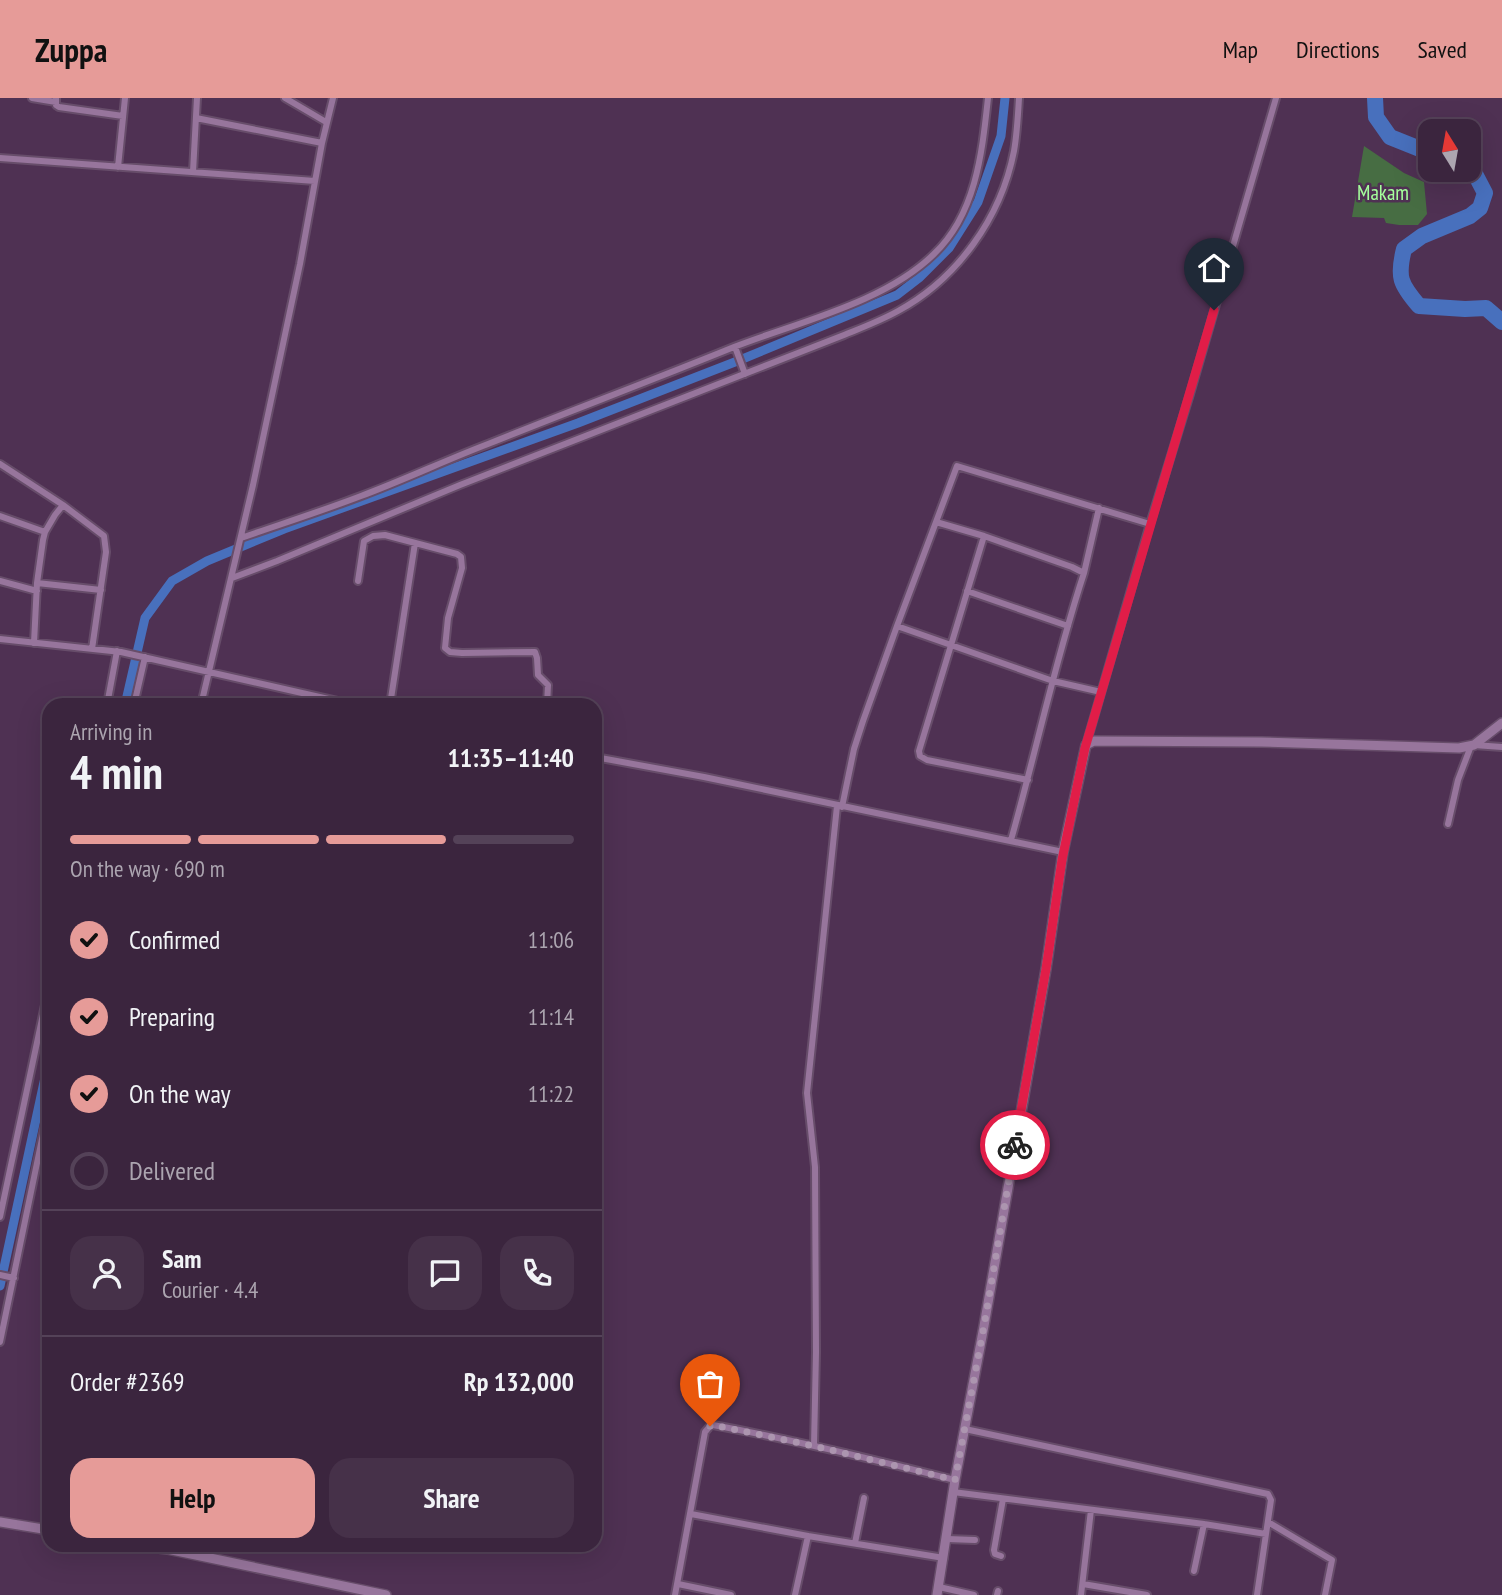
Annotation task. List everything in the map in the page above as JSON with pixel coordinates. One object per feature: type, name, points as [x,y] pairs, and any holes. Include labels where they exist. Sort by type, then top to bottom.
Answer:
[{"type":"main road","points":[[938,1591],[955,1480],[1046,969],[1063,852],[1086,745],[1094,741],[1120,740],[1460,748],[1472,746],[1502,723]]},
{"type":"main road","points":[[0,1522],[42,1529]]},
{"type":"main road","points":[[178,1552],[386,1595]]},
{"type":"street","points":[[32,98],[56,100],[59,107],[123,116]]},
{"type":"street","points":[[118,167],[125,98]]},
{"type":"street","points":[[193,172],[197,98]]},
{"type":"street","points":[[285,98],[326,122]]},
{"type":"street","points":[[203,698],[232,578],[333,98]]},
{"type":"street","points":[[240,541],[365,495],[485,445],[845,307],[902,279],[934,255],[965,211],[972,192],[989,98]]},
{"type":"street","points":[[232,578],[899,311],[950,271],[979,238],[998,201],[1014,152],[1019,98]]},
{"type":"street","points":[[1086,745],[1276,98]]},
{"type":"street","points":[[196,118],[322,143]]},
{"type":"street","points":[[0,158],[315,181]]},
{"type":"street","points":[[736,349],[744,372]]},
{"type":"street","points":[[0,464],[64,505],[104,536],[106,552],[92,649]]},
{"type":"street","points":[[814,1446],[815,1167],[807,1093],[839,806],[857,740],[897,626],[957,466],[1150,524]]},
{"type":"street","points":[[34,643],[41,550],[45,532],[64,505]]},
{"type":"street","points":[[1011,840],[1084,573],[1099,508]]},
{"type":"street","points":[[0,516],[45,532]]},
{"type":"street","points":[[936,522],[1084,573]]},
{"type":"street","points":[[355,528],[364,541],[358,581]]},
{"type":"street","points":[[364,541],[373,536],[384,535],[451,551],[461,557],[462,568],[448,618],[446,650],[462,653],[535,652],[538,675],[548,685],[547,698]]},
{"type":"street","points":[[984,537],[920,746],[920,756],[927,760],[1028,780]]},
{"type":"street","points":[[391,698],[415,543]]},
{"type":"street","points":[[0,581],[37,587],[101,590]]},
{"type":"street","points":[[967,591],[1068,626]]},
{"type":"street","points":[[897,626],[1053,681],[1101,692]]},
{"type":"street","points":[[0,639],[119,652],[323,698]]},
{"type":"street","points":[[109,698],[119,652]]},
{"type":"street","points":[[135,698],[143,657]]},
{"type":"street","points":[[1448,824],[1458,780],[1472,746],[1502,747]]},
{"type":"street","points":[[602,758],[718,779],[1063,852]]},
{"type":"street","points":[[0,1217],[42,1019]]},
{"type":"street","points":[[0,1342],[42,1138]]},
{"type":"street","points":[[0,1275],[12,1278]]},
{"type":"street","points":[[675,1595],[705,1432],[710,1426],[751,1432],[955,1480]]},
{"type":"street","points":[[965,1429],[1268,1494],[1271,1500],[1257,1595]]},
{"type":"street","points":[[953,1492],[1266,1534]]},
{"type":"street","points":[[855,1543],[864,1498]]},
{"type":"street","points":[[1001,1556],[995,1554],[994,1550],[1003,1499]]},
{"type":"street","points":[[1081,1595],[1091,1510]]},
{"type":"street","points":[[691,1514],[944,1558]]},
{"type":"street","points":[[1268,1522],[1332,1560],[1325,1595]]},
{"type":"street","points":[[1194,1571],[1204,1524]]},
{"type":"street","points":[[795,1595],[808,1536]]},
{"type":"street","points":[[947,1539],[975,1540]]},
{"type":"street","points":[[678,1584],[732,1595]]},
{"type":"street","points":[[1083,1584],[1147,1595]]},
{"type":"street","points":[[938,1591],[974,1595]]},
{"type":"green space","name":"Makam","points":[[1364,146],[1418,179],[1418,182],[1424,182],[1427,214],[1418,225],[1386,223],[1384,218],[1352,217]]},
{"type":"waterway","points":[[127,698],[145,618],[172,581],[207,561],[284,529],[578,423],[897,295],[919,278],[949,248],[978,202],[1001,136],[1005,98]]},
{"type":"waterway","points":[[1375,98],[1376,117],[1390,137],[1418,148]]},
{"type":"waterway","points":[[1479,182],[1485,193],[1480,208],[1470,216],[1422,236],[1404,249],[1401,274],[1404,286],[1419,306],[1486,308],[1502,322]]},
{"type":"waterway","points":[[0,1286],[42,1091]]},
{"type":"way so far","points":[[710,1426],[789,1440],[955,1480],[1015,1145]]},
{"type":"route","points":[[1015,1145],[1062,860],[1085,748],[1214,310]]}]
